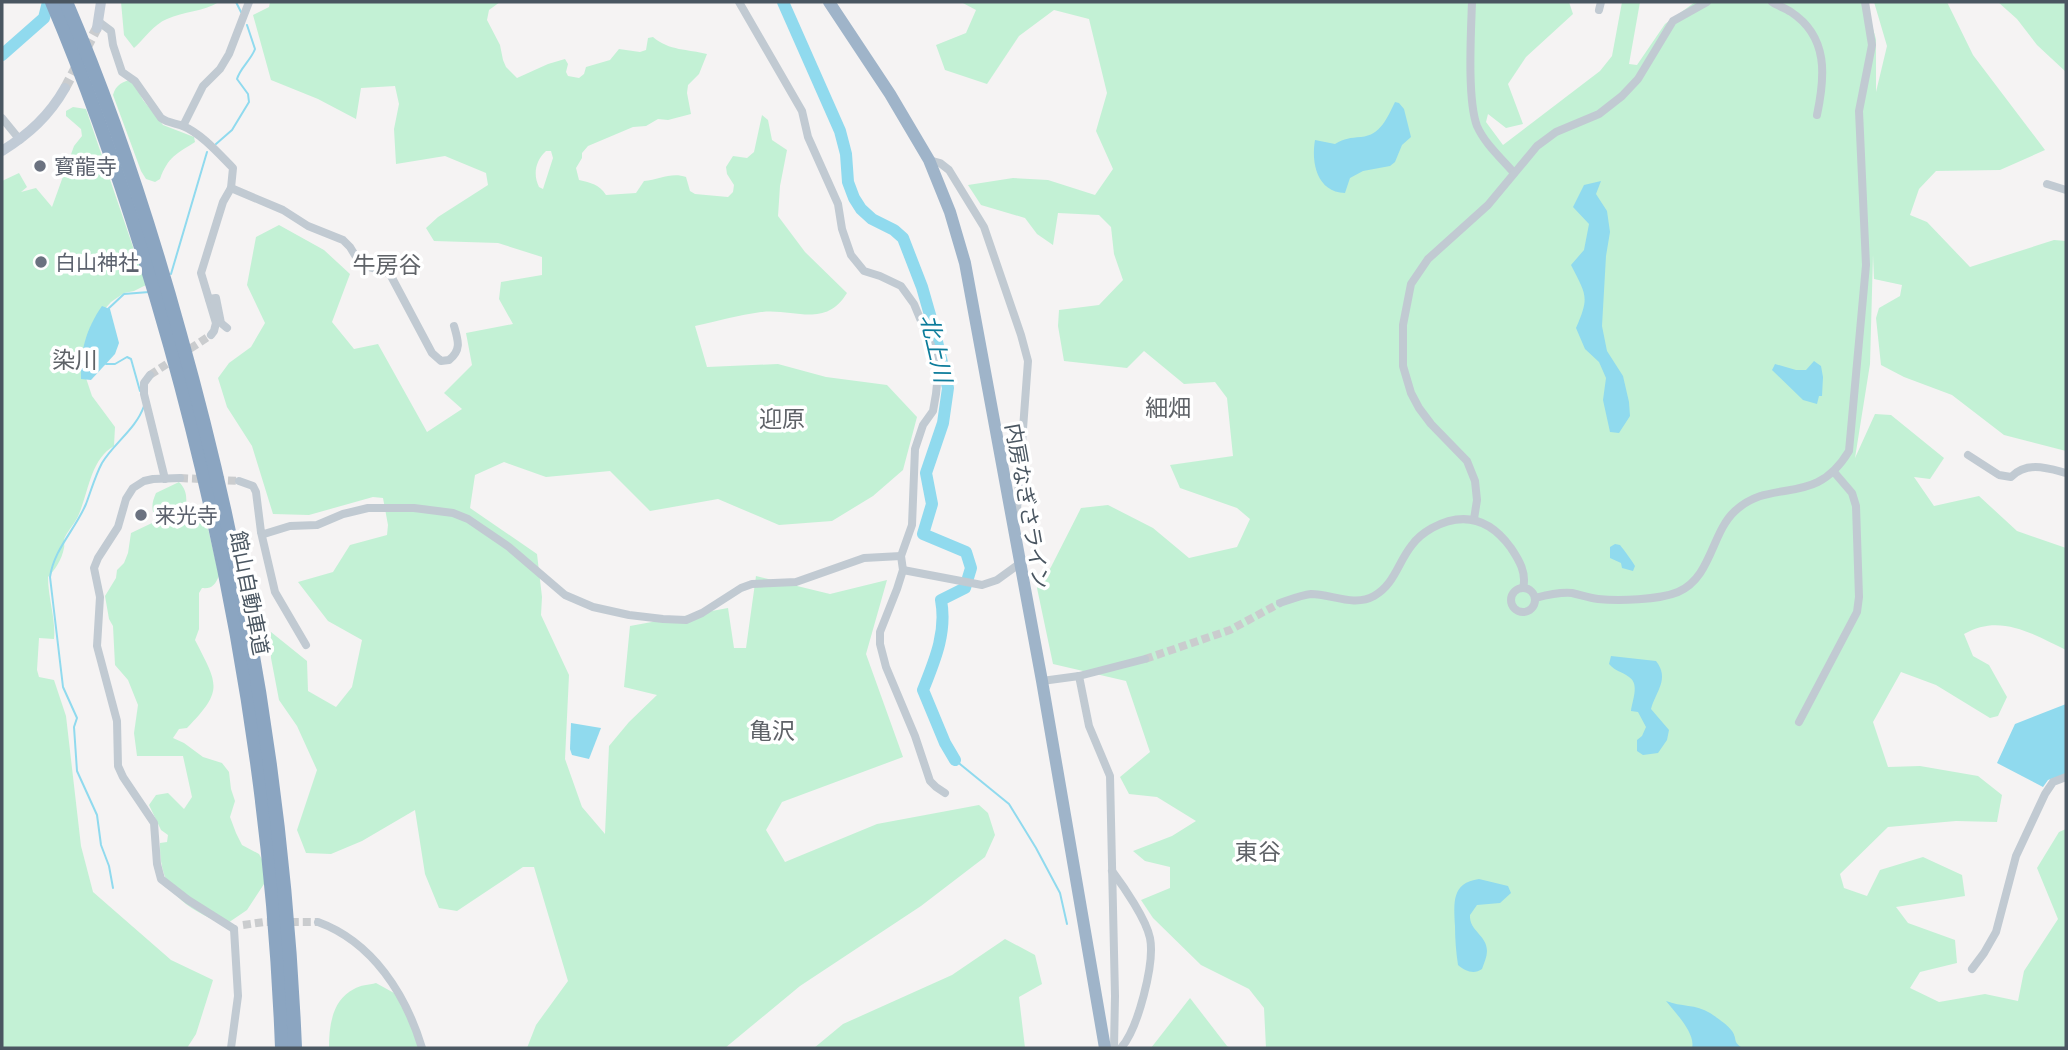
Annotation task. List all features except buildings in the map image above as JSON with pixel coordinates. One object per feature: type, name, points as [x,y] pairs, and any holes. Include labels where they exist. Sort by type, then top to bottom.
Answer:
[{"type":"highway","name":"館山自動車道","points":[[52,2],[66,18],[125,156],[200,404],[227,516],[269,749],[282,863],[295,1048]]},
{"type":"highway","name":"館山自動車道","points":[[66,2],[66,18],[153,286],[187,407],[214,518],[237,633],[256,751],[270,864],[282,1048]]},
{"type":"highway","name":"内房なぎさライン","points":[[829,2],[929,159],[950,212],[965,263],[1042,681],[1105,1048]]},
{"type":"main road","points":[[98,25],[101,2]]},
{"type":"main road","points":[[2,151],[45,119],[65,88]]},
{"type":"street","points":[[183,126],[203,86],[220,69],[229,54],[249,2]]},
{"type":"street","points":[[739,2],[802,111],[808,137],[838,204],[842,229],[851,255],[863,271],[901,286],[914,304],[931,345],[938,374],[936,394],[933,411],[923,425],[915,449],[912,525],[901,556],[903,570],[884,618],[880,644],[886,667],[915,736],[930,781],[945,793]]},
{"type":"street","points":[[1472,2],[1473,112],[1488,144],[1514,173]]},
{"type":"street","points":[[1474,519],[1475,481],[1467,461],[1431,424],[1411,393],[1403,366],[1403,325],[1408,292],[1418,271],[1488,205],[1537,146],[1556,132],[1599,114],[1622,96],[1638,79],[1673,21],[1707,2]]},
{"type":"street","points":[[1772,2],[1791,12],[1805,24],[1817,41],[1824,72],[1817,115]]},
{"type":"street","points":[[1535,598],[1554,593],[1597,599],[1651,597],[1679,592],[1700,573],[1723,526],[1734,512],[1747,502],[1767,494],[1809,487],[1821,481],[1834,472],[1849,451],[1866,265],[1860,111],[1872,45],[1865,2]]},
{"type":"street","points":[[98,25],[111,32],[122,72],[135,81],[161,118],[183,126],[202,139],[233,168],[232,188],[223,202],[201,273],[216,323],[211,335]]},
{"type":"street","points":[[2,118],[20,140]]},
{"type":"street","points":[[929,159],[949,170],[984,227],[1028,361],[1017,510],[1011,522]]},
{"type":"street","points":[[2047,184],[2066,190]]},
{"type":"street","points":[[232,188],[283,210],[308,226],[343,240],[362,265],[386,271],[432,353],[441,361],[449,360],[457,351],[459,341],[454,326]]},
{"type":"street","points":[[209,299],[216,298],[221,323],[227,328]]},
{"type":"street","points":[[150,375],[144,383],[144,394],[165,478]]},
{"type":"street","points":[[1968,455],[1999,475],[2011,477],[2025,467],[2066,473]]},
{"type":"street","points":[[1799,722],[1852,626],[1857,612],[1859,597],[1856,506],[1852,493],[1834,472]]},
{"type":"street","points":[[180,478],[153,479],[133,488],[126,499],[118,527],[94,568],[100,597],[97,646],[117,721],[118,766],[153,822],[161,878],[188,900],[238,927],[238,996],[231,1048]]},
{"type":"street","points":[[239,481],[253,486],[256,492],[261,532],[275,592],[306,645]]},
{"type":"street","points":[[261,532],[269,533],[290,526],[317,525],[343,514],[368,508],[414,508],[453,513],[468,519],[509,547],[565,596],[593,607],[629,615],[686,620],[752,584],[796,582],[864,558],[901,556]]},
{"type":"street","points":[[1280,603],[1310,594],[1341,600],[1373,596],[1388,585],[1413,543],[1427,531],[1457,519],[1474,519],[1492,529],[1504,540],[1518,560],[1525,580],[1523,588]]},
{"type":"street","points":[[903,570],[982,586],[997,580],[1019,564]]},
{"type":"street","points":[[1523,588],[1531,591],[1535,598],[1530,610],[1521,612],[1514,608],[1511,597],[1516,590],[1523,588]]},
{"type":"street","points":[[1042,681],[1079,676],[1145,659]]},
{"type":"street","points":[[1079,676],[1090,726],[1110,776],[1114,1048]]},
{"type":"street","points":[[1972,969],[1996,932],[2016,856],[2045,794],[2053,782],[2066,777]]},
{"type":"street","points":[[1112,871],[1128,895],[1151,940],[1145,996],[1127,1042],[1121,1048]]},
{"type":"street","points":[[318,922],[330,926],[362,946],[401,994],[422,1048]]},
{"type":"green space","points":[[121,2],[219,2],[162,21],[134,48],[124,35]]},
{"type":"green space","points":[[270,2],[500,2],[489,10],[487,20],[500,45],[506,67],[517,78],[565,59],[568,76],[579,78],[586,67],[610,60],[619,49],[640,52],[646,50],[648,38],[653,37],[672,47],[707,54],[699,74],[688,85],[691,114],[668,120],[658,119],[646,126],[633,127],[588,146],[576,168],[579,180],[598,186],[606,195],[636,193],[644,181],[681,176],[686,177],[690,191],[695,194],[728,197],[733,192],[734,185],[726,167],[733,156],[747,158],[754,152],[762,115],[768,120],[772,140],[787,150],[778,216],[805,252],[847,293],[829,311],[819,314],[761,312],[695,326],[707,367],[778,364],[826,377],[887,385],[917,417],[903,470],[873,496],[832,521],[779,525],[718,499],[650,511],[610,471],[546,477],[504,462],[475,475],[470,508],[537,554],[542,597],[541,615],[569,675],[565,759],[582,807],[605,834],[609,746],[657,695],[624,687],[630,626],[728,608],[734,648],[746,648],[756,576],[830,594],[887,580],[866,654],[903,757],[782,802],[766,830],[785,862],[877,824],[979,805],[988,813],[995,835],[985,857],[921,906],[800,986],[725,1048],[527,1048],[536,1025],[568,981],[534,867],[523,867],[457,911],[439,908],[425,874],[415,810],[362,841],[331,854],[306,853],[297,830],[317,770],[297,726],[279,700],[271,658],[271,632],[307,661],[308,691],[336,707],[352,687],[362,640],[328,621],[298,582],[333,572],[350,545],[387,535],[388,525],[383,498],[373,497],[309,515],[273,514],[252,446],[227,407],[218,378],[229,363],[251,347],[265,323],[247,285],[256,237],[279,225],[324,250],[350,274],[332,322],[354,349],[378,344],[427,432],[462,409],[444,393],[472,365],[466,333],[513,324],[499,299],[501,282],[542,275],[542,257],[498,243],[434,241],[426,228],[438,217],[488,185],[486,173],[445,156],[396,164],[394,129],[399,104],[395,86],[361,88],[356,119],[318,99],[271,80],[253,15],[269,7]],"holes":[[[551,151],[553,158],[543,189],[537,182],[536,168],[542,155]]]},
{"type":"green space","points":[[961,2],[1569,2],[1573,14],[1526,57],[1508,84],[1523,124],[1506,128],[1488,114],[1486,122],[1503,145],[1600,71],[1612,56],[1622,2],[1640,2],[1629,64],[1637,65],[1665,24],[1695,2],[1865,2],[1876,39],[1876,92],[1887,46],[1874,2],[1947,2],[1973,55],[2045,150],[2000,170],[1936,171],[1919,189],[1910,215],[1927,222],[1970,267],[2054,240],[2066,241],[2066,451],[2004,435],[1952,395],[1904,377],[1881,365],[1876,318],[1879,308],[1900,296],[1902,285],[1874,279],[1873,255],[1870,364],[1855,458],[1875,414],[1891,415],[1944,458],[1930,479],[1914,477],[1934,506],[1979,496],[2017,531],[2066,548],[2066,650],[2016,628],[1990,625],[1964,634],[1973,656],[1989,665],[2007,697],[1998,716],[1990,718],[1936,685],[1901,672],[1873,722],[1888,767],[1920,766],[1978,776],[2002,795],[1997,822],[1956,821],[1888,827],[1840,874],[1844,888],[1867,896],[1880,870],[1923,857],[1962,875],[1965,896],[1896,907],[1908,923],[1955,940],[1957,963],[1920,972],[1910,988],[1939,1002],[1985,994],[2018,1001],[2024,971],[2058,919],[2037,868],[2059,832],[2066,829],[2066,1048],[1266,1048],[1264,1008],[1249,989],[1201,965],[1153,918],[1141,900],[1170,888],[1170,867],[1145,861],[1133,851],[1172,836],[1196,821],[1157,797],[1129,794],[1120,777],[1150,752],[1126,681],[1053,664],[1037,588],[1051,567],[1081,508],[1108,505],[1153,528],[1189,558],[1237,547],[1250,519],[1237,508],[1180,488],[1170,465],[1233,456],[1227,398],[1215,382],[1184,384],[1144,351],[1127,368],[1064,361],[1058,326],[1059,310],[1099,305],[1123,280],[1114,254],[1111,227],[1099,215],[1058,213],[1053,245],[1037,234],[1025,218],[981,205],[968,185],[1013,178],[1048,180],[1095,195],[1113,169],[1096,131],[1107,93],[1089,19],[1054,10],[1019,36],[987,84],[945,70],[936,45],[966,33],[976,10]]},
{"type":"green space","points":[[1998,2],[2066,2],[2066,72],[2037,45],[2017,19]]},
{"type":"green space","points":[[132,79],[143,100],[163,125],[194,137],[195,142],[173,157],[160,179],[155,182],[146,179],[141,171],[113,95],[118,86]]},
{"type":"green space","points":[[73,107],[86,109],[146,285],[124,293],[101,313],[85,375],[92,396],[115,427],[114,446],[95,467],[79,514],[64,538],[62,556],[48,577],[54,639],[39,638],[37,670],[39,677],[54,680],[66,716],[81,846],[93,892],[171,960],[213,980],[196,1034],[187,1048],[2,1048],[2,181],[19,173],[27,187],[21,192],[36,188],[52,207],[74,146],[82,136],[81,129],[66,116],[66,111]]},
{"type":"green space","points":[[179,482],[186,493],[186,506],[174,510],[185,522],[201,521],[207,524],[219,576],[213,586],[202,588],[199,593],[199,629],[195,640],[209,667],[214,687],[212,695],[199,715],[187,728],[179,729],[173,738],[203,757],[222,763],[229,772],[235,801],[230,817],[236,833],[242,845],[259,854],[264,863],[264,884],[247,910],[225,925],[186,904],[176,895],[164,874],[160,843],[167,842],[168,835],[161,830],[149,805],[156,795],[168,793],[184,809],[192,797],[183,756],[137,756],[134,733],[138,705],[128,680],[115,665],[113,626],[105,596],[116,578],[117,570],[124,563],[131,533],[152,523],[155,518],[152,505],[156,493]]},
{"type":"green space","points":[[1005,939],[1035,955],[1042,984],[1019,997],[1025,1048],[814,1048],[843,1024],[952,975]]},
{"type":"green space","points":[[376,983],[403,998],[423,1048],[329,1048],[333,1014],[341,1000],[356,988]]},
{"type":"green space","points":[[1190,998],[1227,1046],[1230,1048],[1151,1048]]},
{"type":"water","points":[[1395,102],[1404,109],[1411,137],[1402,145],[1395,162],[1390,166],[1363,171],[1350,178],[1345,193],[1328,188],[1315,167],[1315,140],[1335,144],[1345,139],[1368,136],[1382,125]]},
{"type":"water","points":[[1601,181],[1596,194],[1607,211],[1610,232],[1602,326],[1607,351],[1623,376],[1630,416],[1619,433],[1610,432],[1603,400],[1606,378],[1599,362],[1585,349],[1576,328],[1585,302],[1571,265],[1584,250],[1589,224],[1573,207],[1584,185]]},
{"type":"water","points":[[102,306],[110,309],[119,343],[115,354],[91,380],[81,379],[85,341]]},
{"type":"water","points":[[1814,361],[1821,366],[1823,377],[1822,396],[1819,396],[1817,404],[1803,400],[1772,370],[1775,364],[1806,370]]},
{"type":"water","points":[[1620,545],[1635,566],[1633,571],[1622,568],[1621,563],[1610,558],[1610,547]]},
{"type":"water","points":[[1611,656],[1656,661],[1660,667],[1661,685],[1651,709],[1669,730],[1667,740],[1658,753],[1643,755],[1637,751],[1637,740],[1646,727],[1638,712],[1631,711],[1634,684],[1609,664]]},
{"type":"water","points":[[2066,704],[2066,774],[2048,780],[2043,787],[1997,763],[2015,724]]},
{"type":"water","points":[[571,723],[601,728],[589,759],[572,755]]},
{"type":"water","points":[[1479,879],[1508,886],[1511,893],[1500,903],[1477,905],[1470,915],[1472,925],[1484,941],[1487,951],[1482,969],[1473,972],[1458,965],[1455,902],[1463,885]]},
{"type":"water","points":[[1666,1001],[1710,1013],[1730,1029],[1736,1042],[1743,1048],[1692,1048],[1688,1030]]},
{"type":"waterway","name":"染川","points":[[2,55],[44,18],[48,2]]},
{"type":"waterway","points":[[236,2],[241,12]]},
{"type":"waterway","name":"北上川","points":[[783,2],[840,131],[846,154],[848,182],[854,198],[872,219],[894,230],[903,238],[922,287],[948,388],[943,423],[926,473],[932,504],[923,534],[966,552],[971,568],[965,588],[941,600],[941,635],[923,690],[955,760]]},
{"type":"waterway","points":[[216,144],[232,130],[249,102],[248,94],[237,79],[255,49],[247,25]]},
{"type":"waterway","points":[[171,274],[207,152]]},
{"type":"waterway","points":[[108,309],[124,294],[149,292]]},
{"type":"waterway","points":[[106,364],[115,364],[127,357],[131,359],[140,391]]},
{"type":"waterway","points":[[113,888],[101,845],[97,815],[77,771],[74,727],[77,718],[63,687],[50,577],[60,548],[86,504],[102,463],[136,422],[144,406]]},
{"type":"waterway","points":[[955,760],[1009,804],[1060,893],[1067,924]]},
{"type":"tunnel","points":[[65,88],[97,28]]},
{"type":"tunnel","points":[[150,375],[211,335]]},
{"type":"tunnel","points":[[180,478],[239,481]]},
{"type":"tunnel","points":[[1145,659],[1230,630],[1280,603]]},
{"type":"tunnel","points":[[243,925],[264,922],[318,922]]},
{"type":"place","name":"寳龍寺","points":[[40,166]]},
{"type":"place","name":"白山神社","points":[[41,262]]},
{"type":"place","name":"来光寺","points":[[141,515]]},
{"type":"district","name":"牛房谷","points":[[387,264]]},
{"type":"district","name":"染川","points":[[75,359]]},
{"type":"district","name":"細畑","points":[[1168,407]]},
{"type":"district","name":"迎原","points":[[782,418]]},
{"type":"district","name":"亀沢","points":[[772,730]]},
{"type":"district","name":"東谷","points":[[1258,851]]}]
